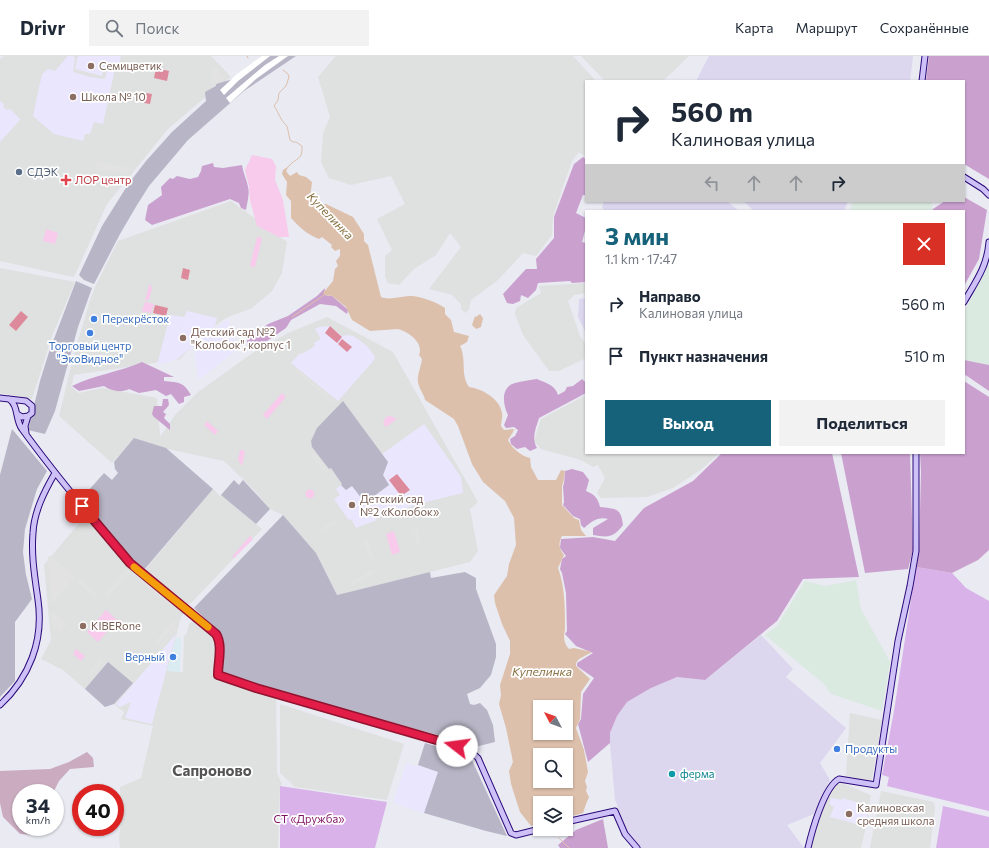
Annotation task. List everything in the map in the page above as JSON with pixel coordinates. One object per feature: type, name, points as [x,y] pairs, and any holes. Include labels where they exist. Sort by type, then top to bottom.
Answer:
[{"type":"street","points":[[922,80],[925,56]]},
{"type":"street","points":[[965,177],[989,195]]},
{"type":"street","points":[[965,300],[985,265],[988,255],[989,242]]},
{"type":"street","points":[[0,398],[28,402],[32,408],[32,413],[28,416],[25,426],[27,436]]},
{"type":"street","points":[[9,399],[14,404],[19,426],[55,474],[130,563],[216,634],[219,640],[218,675],[256,688],[469,750],[478,758],[511,833],[516,835],[533,831]]},
{"type":"street","points":[[16,412],[17,405],[23,401]]},
{"type":"street","points":[[16,412],[22,417],[28,416]]},
{"type":"street","points":[[808,848],[816,818],[827,793],[835,781],[839,779],[876,785],[898,641],[915,557],[916,454]]},
{"type":"street","points":[[0,706],[23,678],[32,660],[39,636],[40,611],[33,564],[33,532],[38,507],[55,474]]},
{"type":"street","points":[[573,820],[614,811],[626,834],[637,848]]},
{"type":"shaded area","points":[[4,56],[211,56],[231,77],[168,129],[107,204],[73,277],[0,261],[0,59]]},
{"type":"shaded area","name":"Школа № 10","points":[[68,56],[73,56],[75,58],[73,72],[90,77],[105,79],[108,68],[115,69],[103,124],[94,122],[90,134],[85,134],[83,141],[54,134],[33,116],[42,74],[48,69],[55,71]]},
{"type":"shaded area","name":"Семицветик","points":[[78,56],[121,56],[118,67],[107,65],[104,67],[102,76],[75,69]]},
{"type":"shaded area","points":[[263,56],[296,56],[244,91],[188,140],[149,186],[120,234],[94,284],[84,280],[79,275],[102,226],[129,183],[146,161],[172,132],[206,101],[205,92],[216,86],[216,84],[233,79]]},
{"type":"shaded area","points":[[336,56],[573,56],[595,80],[585,80],[585,156],[579,152],[572,161],[553,216],[552,235],[536,256],[523,253],[498,280],[471,300],[469,309],[466,313],[461,309],[461,304],[452,295],[429,289],[461,247],[450,233],[436,255],[414,269],[399,285],[388,283],[385,276],[385,256],[392,250],[377,219],[405,204],[391,176],[351,185],[329,178],[321,162],[323,133],[330,117],[318,77]]},
{"type":"shaded area","points":[[581,56],[689,56],[664,80],[604,80]]},
{"type":"shaded area","points":[[709,56],[913,57],[910,80],[697,80]]},
{"type":"shaded area","points":[[929,56],[989,56],[989,179],[965,165],[965,80],[926,80]]},
{"type":"shaded area","points":[[215,66],[224,79],[210,88],[213,67]]},
{"type":"shaded area","points":[[156,68],[169,71],[167,81],[154,78]]},
{"type":"shaded area","points":[[146,93],[152,94],[150,104],[144,103]]},
{"type":"shaded area","points":[[0,101],[4,104],[3,107],[7,110],[10,109],[20,120],[0,142]]},
{"type":"shaded area","points":[[252,155],[272,159],[276,166],[275,180],[283,200],[289,237],[279,237],[257,226],[250,200],[249,186],[245,170]]},
{"type":"shaded area","points":[[583,157],[585,158],[585,195],[583,195],[576,213],[585,218],[585,231],[582,242],[585,243],[585,282],[572,283],[570,281],[538,283],[536,290],[528,298],[521,295],[520,301],[513,304],[507,303],[503,294],[526,269],[537,269],[536,259],[554,238],[554,217],[574,164]]},
{"type":"shaded area","points":[[96,161],[133,169],[131,171],[128,170],[127,174],[121,173],[122,170],[120,170],[119,173],[106,171],[95,168]]},
{"type":"shaded area","points":[[213,163],[214,167],[223,168],[242,165],[249,190],[246,210],[241,208],[239,203],[230,199],[152,225],[145,220],[148,205],[162,195],[161,187],[170,178],[173,179],[177,176],[190,179],[198,177],[202,166]]},
{"type":"shaded area","points":[[965,198],[987,210],[979,259],[965,284],[965,210],[933,209],[944,202],[965,202]]},
{"type":"shaded area","points":[[231,201],[287,242],[282,273],[272,291],[252,308],[226,318],[209,330],[180,359],[74,375],[71,387],[79,393],[102,388],[157,398],[160,437],[175,415],[198,392],[251,354],[288,333],[327,317],[393,352],[478,502],[470,509],[478,551],[470,562],[337,595],[316,553],[283,515],[270,509],[252,488],[224,461],[158,447],[135,438],[112,463],[59,416],[73,358],[90,300],[118,241]],"holes":[[[331,468],[352,486],[342,484]]]},
{"type":"shaded area","points":[[604,202],[728,202],[738,210],[604,210],[602,207]]},
{"type":"shaded area","points":[[744,202],[848,202],[844,210],[753,210]]},
{"type":"shaded area","points":[[853,202],[931,202],[933,209],[932,210],[849,210]]},
{"type":"shaded area","points":[[46,229],[58,233],[55,244],[43,241]]},
{"type":"shaded area","points":[[257,237],[262,238],[255,267],[250,266]]},
{"type":"shaded area","points":[[989,264],[989,365],[965,360],[965,310]]},
{"type":"shaded area","points":[[0,268],[75,282],[52,336],[32,399],[0,393]]},
{"type":"shaded area","points":[[183,268],[190,270],[188,280],[181,278]]},
{"type":"shaded area","points":[[76,281],[92,288],[78,327],[55,411],[45,434],[28,430],[49,352]]},
{"type":"shaded area","points":[[150,283],[152,289],[149,299],[146,301],[145,300]]},
{"type":"shaded area","points":[[585,283],[585,293],[574,295],[568,301],[580,336],[585,343],[585,358],[559,371],[549,371],[523,335],[515,314],[516,308],[541,293],[539,286]]},
{"type":"shaded area","points":[[325,288],[324,295],[332,296],[348,310],[347,314],[336,306],[320,304],[291,320],[286,328],[267,341],[257,343],[252,350],[248,348],[247,340],[268,324],[288,316],[317,296]]},
{"type":"shaded area","points":[[585,298],[585,331],[578,317],[579,299]]},
{"type":"shaded area","points":[[145,302],[154,304],[151,313],[142,311]]},
{"type":"shaded area","points":[[155,305],[168,308],[166,316],[153,313]]},
{"type":"shaded area","points":[[21,311],[28,317],[16,331],[9,325]]},
{"type":"shaded area","points":[[187,311],[217,318],[214,330],[228,319],[238,349],[200,379],[198,377],[196,352],[193,347],[177,359],[157,365],[170,315],[184,317]]},
{"type":"shaded area","points":[[330,326],[342,336],[353,336],[362,342],[368,347],[375,357],[338,401],[291,363],[300,353],[302,354],[315,346],[314,343],[321,339],[315,329]]},
{"type":"shaded area","points":[[330,326],[342,337],[337,343],[325,333]]},
{"type":"shaded area","points":[[342,339],[352,347],[347,352],[338,344]]},
{"type":"shaded area","points":[[965,360],[989,365],[989,391],[965,375]]},
{"type":"shaded area","points":[[142,362],[174,377],[164,377],[164,381],[183,385],[191,395],[184,397],[184,402],[179,404],[171,394],[166,396],[156,390],[139,393],[129,389],[116,391],[104,386],[79,391],[72,386],[80,382]]},
{"type":"shaded area","points":[[297,369],[335,401],[334,403],[296,371]]},
{"type":"shaded area","points":[[537,379],[547,383],[555,389],[558,395],[565,391],[567,387],[573,386],[582,379],[585,382],[585,394],[539,418],[534,437],[537,448],[530,451],[525,447],[517,449],[511,444],[510,439],[515,436],[518,430],[514,427],[506,428],[504,425],[508,415],[504,402],[505,392],[510,385]]},
{"type":"shaded area","points":[[965,382],[989,397],[989,550],[978,560],[952,573],[916,567],[919,551],[920,454],[965,454]]},
{"type":"shaded area","points":[[282,393],[286,397],[267,419],[263,415]]},
{"type":"shaded area","points":[[585,396],[585,454],[718,454],[702,469],[673,488],[647,497],[601,498],[597,493],[605,478],[598,465],[593,467],[581,460],[541,449],[534,441],[541,419]]},
{"type":"shaded area","points":[[163,399],[168,399],[169,405],[163,412],[166,414],[164,418],[170,424],[170,430],[152,414],[154,406],[162,406]]},
{"type":"shaded area","points":[[343,401],[388,462],[383,475],[389,485],[365,503],[352,486],[346,490],[341,485],[342,484],[331,468],[329,469],[312,447],[311,441],[317,428]]},
{"type":"shaded area","points":[[391,416],[396,419],[398,418],[386,427],[383,424],[386,417]]},
{"type":"shaded area","points":[[207,421],[218,431],[215,435],[204,425]]},
{"type":"shaded area","points":[[424,424],[461,477],[463,493],[422,503],[376,518],[377,520],[356,528],[352,520],[348,519],[334,499],[340,495],[336,489],[341,485],[346,490],[352,486],[389,485],[383,475],[388,462],[382,454]]},
{"type":"shaded area","points":[[12,429],[47,471],[37,489],[25,529],[23,552],[26,575],[32,599],[15,622],[15,681],[0,697],[0,475]]},
{"type":"shaded area","points":[[134,438],[166,448],[213,489],[143,571],[129,558],[80,500],[104,473],[112,480],[118,473],[115,469],[114,462]]},
{"type":"shaded area","points":[[240,450],[245,451],[242,466],[238,460]]},
{"type":"shaded area","points":[[314,453],[328,472],[325,474],[311,455]]},
{"type":"shaded area","points":[[721,454],[832,454],[859,577],[803,579],[777,621],[705,680],[677,677],[651,688],[627,702],[617,716],[610,733],[610,743],[588,762],[578,724],[581,719],[583,694],[594,678],[577,666],[577,663],[593,653],[576,646],[565,634],[567,631],[566,593],[560,569],[562,559],[566,556],[560,548],[561,539],[593,537],[615,541],[644,508],[693,481]]},
{"type":"shaded area","points":[[841,454],[910,454],[913,550],[908,569],[865,573]]},
{"type":"shaded area","points":[[572,469],[583,472],[589,480],[586,491],[595,497],[600,507],[616,510],[621,515],[623,525],[611,536],[593,535],[593,528],[608,519],[598,519],[584,528],[581,525],[580,519],[573,516],[563,505],[565,471]]},
{"type":"shaded area","points":[[397,474],[410,490],[401,496],[389,480]]},
{"type":"shaded area","points":[[234,480],[239,485],[243,480],[270,509],[256,524],[221,495]]},
{"type":"shaded area","points":[[213,489],[262,529],[191,603],[185,606],[144,571]]},
{"type":"shaded area","points":[[310,489],[315,494],[310,499],[305,494]]},
{"type":"shaded area","points":[[283,515],[316,553],[337,595],[430,572],[431,578],[465,572],[476,578],[476,589],[496,644],[496,657],[491,675],[480,688],[467,694],[470,704],[474,705],[480,703],[487,710],[493,725],[495,742],[479,746],[301,698],[221,671],[223,636],[194,608]]},
{"type":"shaded area","points":[[85,516],[127,564],[185,612],[181,617],[167,671],[183,672],[184,635],[186,635],[189,624],[195,619],[214,635],[217,641],[215,677],[276,699],[277,773],[282,784],[280,786],[278,848],[120,848],[119,836],[124,836],[124,785],[141,778],[153,726],[121,719],[124,712],[114,704],[133,683],[108,663],[85,689],[63,670],[41,659],[51,640],[44,565]]},
{"type":"shaded area","points":[[337,519],[335,525],[319,533],[318,531]]},
{"type":"shaded area","points":[[412,528],[417,530],[420,546],[417,545]]},
{"type":"shaded area","points":[[394,531],[400,552],[392,555],[386,534]]},
{"type":"shaded area","points":[[250,536],[253,539],[234,558],[232,557]]},
{"type":"shaded area","points":[[368,541],[374,559],[372,560],[363,542]]},
{"type":"shaded area","points":[[51,556],[75,577],[52,604],[48,558]]},
{"type":"shaded area","points":[[126,569],[130,572],[108,597],[105,594]]},
{"type":"shaded area","points":[[373,570],[374,573],[352,584],[351,582]]},
{"type":"shaded area","points":[[136,573],[172,604],[170,606],[134,575]]},
{"type":"shaded area","points":[[81,580],[98,595],[96,598],[78,583]]},
{"type":"shaded area","points":[[856,580],[861,609],[890,662],[882,711],[831,694],[824,684],[765,635],[777,626],[805,581],[825,586]]},
{"type":"shaded area","points":[[106,610],[117,620],[98,642],[87,632]]},
{"type":"shaded area","points":[[52,613],[67,624],[61,632],[52,627]]},
{"type":"shaded area","points":[[173,621],[176,623],[159,644],[156,641]]},
{"type":"shaded area","points":[[175,627],[177,629],[161,648],[159,647]]},
{"type":"shaded area","points":[[176,634],[152,724],[125,718],[131,702],[120,707],[116,704]]},
{"type":"shaded area","points":[[761,635],[793,669],[786,677],[846,728],[820,763],[830,780],[814,814],[787,825],[804,848],[639,848],[620,821],[615,800],[610,733],[617,716],[627,702],[651,688],[677,677],[705,680]]},
{"type":"shaded area","points":[[176,638],[181,639],[180,672],[167,671]]},
{"type":"shaded area","points":[[76,649],[85,656],[81,661],[73,654]]},
{"type":"shaded area","points":[[101,657],[103,662],[90,677],[89,673]]},
{"type":"shaded area","points":[[108,662],[133,683],[114,704],[105,707],[85,689]]},
{"type":"shaded area","points":[[280,704],[404,744],[387,800],[295,787],[280,773]]},
{"type":"shaded area","points":[[850,713],[882,720],[872,779],[868,782],[846,776]]},
{"type":"shaded area","points":[[425,743],[470,756],[507,836],[424,813],[438,772],[418,765]]},
{"type":"shaded area","points":[[87,752],[93,758],[94,767],[70,769],[58,784],[12,784],[12,826],[3,817],[0,803],[0,771],[50,769],[69,762]]},
{"type":"shaded area","points":[[406,763],[417,767],[418,765],[438,772],[424,813],[393,803]]},
{"type":"shaded area","points":[[841,783],[871,795],[861,848],[811,848],[820,817],[830,792],[836,785]]},
{"type":"shaded area","points":[[881,791],[934,802],[935,808],[930,848],[870,848]]},
{"type":"shaded area","name":"Калиновская средняя школа","points":[[831,798],[842,800],[842,798],[870,806],[864,826],[830,817],[834,807],[829,804]]},
{"type":"shaded area","points":[[603,819],[608,848],[560,848],[558,845],[569,836],[573,836],[573,832]]},
{"type":"green space","points":[[916,567],[952,573],[966,588],[989,601],[989,811],[887,786],[889,777],[882,775],[894,711]]},
{"type":"green space","name":"СТ «Дружба»","points":[[280,786],[387,802],[375,848],[280,848]]},
{"type":"green space","points":[[943,806],[989,817],[989,848],[936,848]]},
{"type":"water","name":"Купелинка","points":[[289,166],[286,171],[290,176],[297,172],[299,175],[306,177],[312,182],[310,198],[316,204],[326,204],[353,217],[364,234],[364,241],[368,245],[381,297],[393,298],[412,296],[421,297],[434,302],[445,308],[445,314],[451,320],[454,332],[469,336],[467,342],[460,346],[463,356],[466,382],[469,387],[485,392],[498,403],[501,408],[502,415],[501,426],[504,430],[514,429],[508,440],[517,451],[530,458],[531,467],[538,480],[556,480],[561,470],[565,471],[562,485],[562,505],[574,518],[579,520],[581,530],[586,536],[562,536],[560,546],[564,555],[558,568],[564,598],[565,643],[569,649],[574,648],[592,652],[579,659],[576,663],[576,666],[590,679],[581,692],[580,719],[576,728],[584,750],[588,772],[585,781],[587,787],[586,791],[589,797],[583,813],[573,816],[573,796],[533,796],[533,825],[531,826],[520,812],[511,784],[509,771],[513,762],[499,704],[501,695],[500,685],[510,654],[510,641],[502,624],[494,595],[507,576],[509,564],[516,545],[514,518],[505,501],[483,482],[472,464],[454,419],[425,400],[418,382],[422,359],[419,355],[420,351],[417,342],[411,335],[398,329],[370,331],[352,320],[346,307],[332,296],[324,295],[323,293],[333,281],[335,269],[338,266],[336,261],[340,256],[340,249],[335,251],[331,247],[332,245],[322,237],[319,239],[311,235],[300,228],[291,218],[291,201],[286,195],[287,182],[282,174],[283,170]]},
{"type":"water","points":[[480,314],[483,318],[481,327],[476,329],[472,325],[475,316],[476,317]]},
{"type":"pier","points":[[262,56],[270,56],[238,81],[224,95],[220,90],[237,74]]},
{"type":"pier","points":[[279,56],[288,56],[256,79],[230,103],[226,98],[265,65]]},
{"type":"waterway","name":"Купелинка","points":[[283,70],[289,77],[286,86],[279,93],[278,100],[274,106],[287,126],[290,140],[302,146],[300,157],[288,167]]},
{"type":"waterway","points":[[292,317],[324,295]]},
{"type":"waterway","name":"Купелинка","points":[[559,838],[569,848]]},
{"type":"slow traffic","points":[[134,567],[208,627]]},
{"type":"place","name":"Семицветик","points":[[91,66]]},
{"type":"place","name":"Школа № 10","points":[[73,97]]},
{"type":"place","name":"СДЭК","points":[[19,172]]},
{"type":"place","name":"ЛОР центр","points":[[66,180]]},
{"type":"place","name":"Перекрёсток","points":[[94,319]]},
{"type":"place","name":"Торговый центр \"ЭкоВидное\"","points":[[90,333]]},
{"type":"place","name":"Детский сад №2 \"Колобок\", корпус 1","points":[[183,338]]},
{"type":"place","name":"Детский сад №2 «Колобок»","points":[[352,505]]},
{"type":"place","name":"KIBERone","points":[[83,626]]},
{"type":"place","name":"Верный","points":[[173,657]]},
{"type":"place","name":"Продукты","points":[[837,749]]},
{"type":"place","name":"ферма","points":[[672,774]]},
{"type":"place","name":"Калиновская средняя школа","points":[[849,814]]},
{"type":"district","name":"Сапроново","points":[[212,771]]},
{"type":"route","points":[[82,506],[130,563],[216,634],[219,640],[218,675],[256,688],[457,746]]}]
